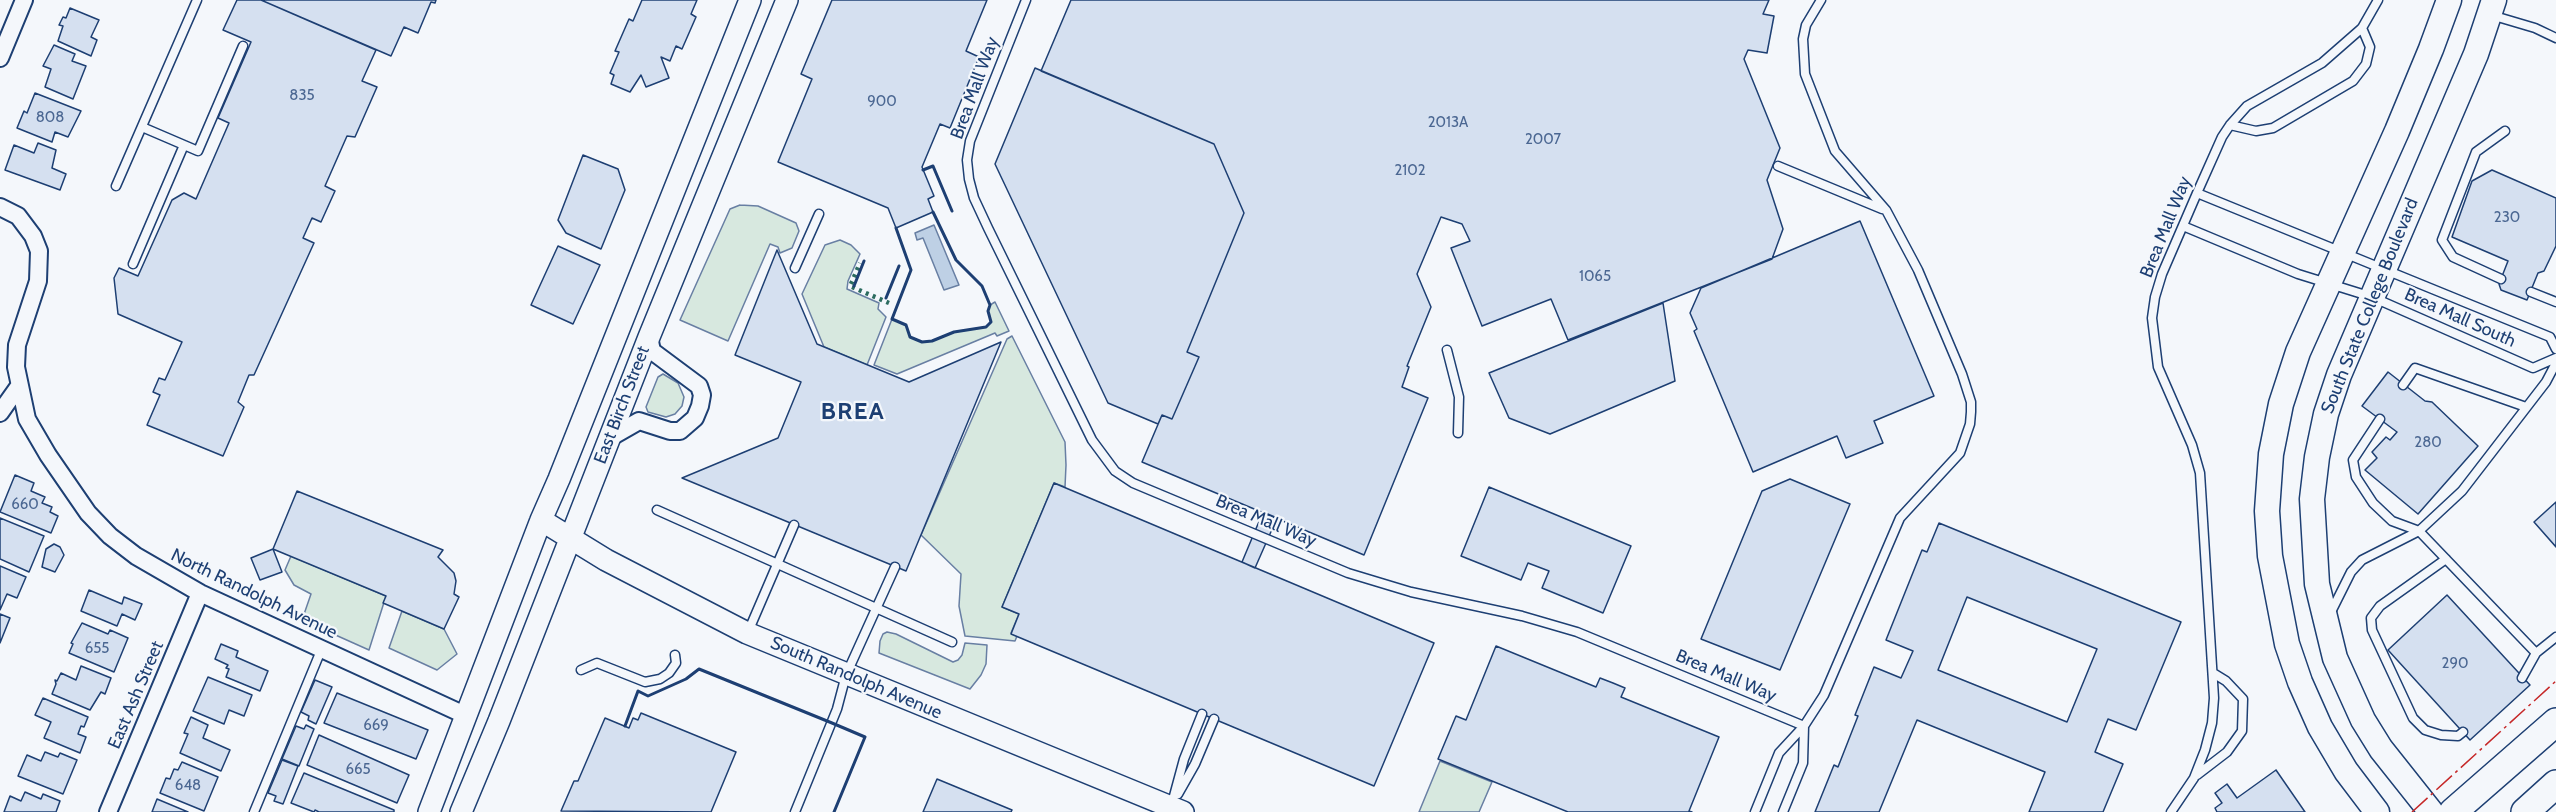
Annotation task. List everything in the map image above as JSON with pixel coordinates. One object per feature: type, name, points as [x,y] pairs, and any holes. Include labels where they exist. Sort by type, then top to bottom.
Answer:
[{"type":"main road","points":[[2377,812],[2346,771],[2320,727],[2300,682],[2287,644],[2270,556],[2267,510],[2271,454],[2281,404],[2298,352],[2432,49],[2449,0]]},
{"type":"main road","name":"South State College Boulevard","points":[[2431,812],[2381,749],[2363,720],[2335,658],[2325,625],[2317,584],[2312,499],[2317,457],[2326,414],[2339,375],[2476,54],[2492,8]]},
{"type":"main road","points":[[2453,812],[2556,722]]},
{"type":"main road","points":[[2525,812],[2556,784]]},
{"type":"street","points":[[0,58],[24,0]]},
{"type":"street","name":"East Birch Street","points":[[429,812],[541,520],[750,0]]},
{"type":"street","name":"East Birch Street","points":[[461,812],[499,721],[649,337],[787,0]]},
{"type":"street","name":"North Randolph Avenue","points":[[0,207],[18,216],[33,236],[39,251],[38,281],[17,345],[16,367],[27,419],[48,455],[88,513],[110,536],[136,556],[200,593],[466,716]]},
{"type":"street","points":[[611,437],[639,421],[670,431],[680,431],[695,418],[700,406],[702,395],[699,386],[652,351],[649,337]]},
{"type":"street","points":[[0,413],[19,386]]},
{"type":"street","name":"South Randolph Avenue","points":[[541,520],[569,539],[747,633],[1174,810]]},
{"type":"street","name":"East Ash Street","points":[[108,812],[200,593]]},
{"type":"lane","points":[[116,186],[196,0]]},
{"type":"lane","name":"Brea Mall Way","points":[[1026,0],[970,141],[967,160],[969,179],[974,198],[988,228],[1092,440],[1100,454],[1115,471],[1133,483],[1348,573],[1411,592],[1522,616],[1577,632],[1803,726]]},
{"type":"lane","points":[[1755,812],[1779,753],[1803,726],[1824,695],[1900,518],[1955,459],[1970,424],[1971,402],[1962,374],[1918,270],[1886,210],[1835,151],[1805,74],[1803,39],[1806,25],[1821,0]]},
{"type":"lane","name":"Brea Mall Way","points":[[2174,811],[2194,777],[2205,750],[2212,723],[2213,673],[2200,473],[2186,430],[2161,375],[2154,351],[2152,318],[2155,297],[2162,274],[2197,193],[2222,137],[2230,126],[2247,106],[2322,63],[2361,28],[2378,0]]},
{"type":"lane","points":[[2492,8],[2556,38]]},
{"type":"lane","points":[[2230,126],[2256,131],[2273,128],[2353,81],[2367,64],[2370,47],[2361,28]]},
{"type":"lane","points":[[142,127],[198,151],[243,46]]},
{"type":"lane","points":[[2501,279],[2452,258],[2442,240],[2476,152],[2505,131]]},
{"type":"lane","points":[[133,264],[184,144]]},
{"type":"lane","points":[[1778,166],[1886,210]]},
{"type":"lane","name":"Brea Mall South","points":[[2197,193],[2384,267],[2550,337],[2556,349]]},
{"type":"lane","points":[[795,268],[819,214]]},
{"type":"lane","name":"Brea Mall South","points":[[2183,226],[2328,284],[2372,297],[2533,368],[2556,358]]},
{"type":"lane","points":[[2531,292],[2556,302]]},
{"type":"lane","points":[[1447,350],[1460,396],[1458,433]]},
{"type":"lane","points":[[2325,625],[2351,572],[2362,560],[2420,531],[2462,491],[2546,382],[2556,363]]},
{"type":"lane","points":[[2403,385],[2415,368],[2526,407]]},
{"type":"lane","points":[[2380,419],[2353,460],[2356,477],[2373,503],[2392,521],[2420,531],[2536,653]]},
{"type":"lane","points":[[657,510],[951,642]]},
{"type":"lane","points":[[747,633],[794,525]]},
{"type":"lane","points":[[2446,559],[2380,606],[2371,618],[2372,630],[2413,718],[2425,730],[2441,735],[2458,736],[2463,732]]},
{"type":"lane","points":[[795,812],[834,716],[846,675],[896,567]]},
{"type":"lane","points":[[2522,678],[2536,653],[2556,637]]},
{"type":"lane","points":[[254,812],[322,648]]},
{"type":"lane","points":[[581,670],[597,663],[645,682],[660,679],[669,673],[676,663],[675,655]]},
{"type":"lane","points":[[2194,777],[2227,752],[2242,731],[2243,699],[2226,681],[2213,673]]},
{"type":"lane","points":[[1174,810],[1184,759],[1202,714]]},
{"type":"lane","points":[[1174,810],[1214,719]]},
{"type":"lane","points":[[1783,812],[1803,763],[1803,726]]},
{"type":"shaded area","points":[[740,205],[758,206],[796,223],[799,231],[792,248],[780,253],[778,247],[770,244],[728,341],[680,320],[730,209]]},
{"type":"shaded area","points":[[840,240],[851,245],[860,254],[848,281],[847,289],[879,303],[878,309],[886,317],[867,365],[824,347],[802,294],[825,245]]},
{"type":"shaded area","points":[[995,302],[1009,331],[997,336],[995,333],[897,374],[874,365],[892,319],[906,325],[910,337],[922,342],[932,341],[954,332],[986,327],[991,322],[988,311],[990,305]]},
{"type":"shaded area","points":[[1012,336],[1065,442],[1066,465],[1065,487],[1054,483],[1002,607],[1019,614],[1011,633],[1017,636],[1015,641],[965,636],[959,606],[961,574],[921,535],[1007,339]]},
{"type":"shaded area","points":[[663,374],[678,383],[684,397],[682,406],[675,414],[666,417],[648,412],[646,407],[658,377]]},
{"type":"shaded area","points":[[291,556],[386,596],[369,650],[302,620],[311,594],[294,585],[285,570]]},
{"type":"shaded area","points":[[402,611],[444,629],[457,654],[437,670],[389,648]]},
{"type":"shaded area","points":[[887,632],[896,634],[953,662],[962,655],[965,643],[987,645],[986,664],[970,689],[879,653],[880,641],[883,634]]},
{"type":"shaded area","points":[[1440,761],[1492,782],[1479,812],[1419,812]]},
{"type":"water","points":[[934,225],[959,285],[944,290],[923,238],[917,240],[915,233]]},
{"type":"building","points":[[237,0],[261,0],[376,50],[362,81],[377,87],[355,137],[347,136],[325,186],[335,191],[321,222],[312,218],[303,238],[314,243],[254,375],[249,375],[238,402],[244,407],[223,456],[147,425],[160,395],[153,392],[159,378],[165,380],[182,342],[118,314],[114,278],[119,268],[138,276],[172,200],[184,193],[196,199],[229,123],[218,118],[251,42],[223,30]]},
{"type":"building","points":[[261,0],[436,0],[435,3],[431,2],[418,33],[404,27],[391,56]]},
{"type":"building","points":[[642,0],[697,0],[691,14],[696,17],[682,49],[676,46],[670,61],[661,57],[669,78],[646,87],[641,75],[630,92],[611,84],[614,75],[610,73],[619,52],[615,51],[629,19],[633,21]]},
{"type":"building","points":[[832,0],[987,0],[966,51],[979,57],[950,128],[940,124],[922,167],[934,196],[928,199],[933,212],[896,228],[888,208],[778,162],[812,79],[801,74]]},
{"type":"building","points":[[1071,0],[1769,0],[1763,14],[1774,16],[1767,53],[1748,50],[1744,59],[1780,148],[1767,180],[1783,229],[1772,259],[1568,340],[1551,299],[1482,326],[1451,248],[1470,241],[1462,224],[1441,217],[1417,274],[1431,307],[1407,366],[1409,367],[1402,387],[1428,398],[1364,555],[1142,462],[1162,415],[1172,419],[1199,357],[1187,352],[1244,213],[1214,144],[1041,71]]},
{"type":"building","points":[[70,8],[99,20],[91,37],[97,40],[91,56],[58,41],[63,26],[59,25],[63,17],[66,18]]},
{"type":"building","points":[[54,45],[75,54],[72,61],[86,66],[73,99],[45,87],[51,69],[43,66]]},
{"type":"building","points":[[1035,68],[1214,144],[1244,213],[1187,352],[1199,357],[1172,419],[1162,415],[1158,424],[1108,403],[995,164]]},
{"type":"building","points":[[35,93],[81,111],[68,137],[55,132],[52,142],[17,128],[24,111],[27,113]]},
{"type":"building","points":[[38,143],[56,150],[52,168],[66,174],[60,190],[5,170],[14,145],[34,153]]},
{"type":"building","points":[[583,155],[618,169],[625,190],[601,249],[566,233],[558,220]]},
{"type":"building","points":[[2492,170],[2556,198],[2556,246],[2544,271],[2538,273],[2527,300],[2501,290],[2499,284],[2508,261],[2452,237],[2472,181]]},
{"type":"building","points":[[1860,221],[1934,396],[1874,421],[1883,443],[1846,458],[1837,436],[1753,472],[1694,331],[1697,329],[1690,313],[1701,288]]},
{"type":"building","points":[[558,246],[600,265],[573,324],[531,305]]},
{"type":"building","points":[[777,250],[817,344],[909,382],[1001,342],[906,571],[682,478],[778,438],[801,382],[735,355]]},
{"type":"building","points":[[1663,303],[1675,381],[1550,434],[1509,418],[1489,373]]},
{"type":"building","points":[[2388,372],[2425,401],[2432,402],[2478,446],[2418,514],[2365,470],[2377,458],[2372,452],[2386,437],[2390,440],[2397,432],[2362,406]]},
{"type":"building","points":[[15,475],[34,483],[31,491],[45,497],[42,503],[52,507],[50,512],[58,516],[51,533],[0,512]]},
{"type":"building","points":[[1790,479],[1850,504],[1780,670],[1701,639],[1762,491]]},
{"type":"building","points":[[1054,483],[1434,643],[1374,786],[1011,634],[1019,614],[1002,607]]},
{"type":"building","points":[[1489,487],[1631,546],[1603,613],[1542,588],[1549,571],[1528,563],[1521,580],[1461,556]]},
{"type":"building","points":[[297,491],[443,550],[438,557],[454,573],[456,581],[454,594],[459,597],[444,629],[383,603],[386,596],[273,549]]},
{"type":"building","points":[[2556,502],[2556,547],[2534,522]]},
{"type":"building","points":[[1263,512],[1277,518],[1255,568],[1242,562]]},
{"type":"building","points":[[0,518],[44,536],[29,572],[0,559]]},
{"type":"building","points":[[1939,523],[2181,622],[2136,730],[2108,719],[2095,752],[2123,764],[2103,812],[2029,812],[2045,772],[1917,720],[1879,812],[1815,812],[1834,765],[1838,767],[1874,667],[1901,678],[1913,651],[1886,640],[1922,550],[1927,552]],"holes":[[[1967,597],[2097,649],[2067,722],[1938,670]]]},
{"type":"building","points":[[54,544],[60,547],[64,555],[55,572],[42,567],[46,549]]},
{"type":"building","points":[[273,549],[282,572],[260,580],[251,558]]},
{"type":"building","points":[[0,566],[26,577],[17,598],[7,594],[0,610]]},
{"type":"building","points":[[89,590],[122,604],[124,597],[142,604],[135,620],[122,614],[117,626],[81,611]]},
{"type":"building","points":[[2447,595],[2530,685],[2470,740],[2388,650]]},
{"type":"building","points":[[0,614],[10,618],[0,643]]},
{"type":"building","points":[[82,623],[108,634],[110,630],[128,638],[114,672],[69,653],[73,644],[71,643]]},
{"type":"building","points":[[221,644],[238,651],[236,657],[268,671],[260,691],[226,677],[228,665],[215,659]]},
{"type":"building","points":[[1496,646],[1596,687],[1600,678],[1613,683],[1625,688],[1621,697],[1719,737],[1689,811],[1692,812],[1568,812],[1438,759],[1456,716],[1466,720]]},
{"type":"building","points":[[81,666],[111,678],[105,694],[101,692],[90,710],[52,694],[56,684],[55,680],[57,681],[61,673],[76,680]]},
{"type":"building","points":[[208,677],[252,695],[244,716],[229,710],[224,724],[193,711]]},
{"type":"building","points":[[315,680],[332,687],[316,724],[308,720],[309,716],[301,712]]},
{"type":"building","points":[[337,693],[428,730],[416,759],[324,723]]},
{"type":"building","points":[[43,698],[88,717],[78,734],[86,737],[80,753],[44,738],[51,722],[35,715]]},
{"type":"building","points":[[641,713],[736,752],[711,812],[561,811],[574,781],[578,781],[605,718],[629,728],[633,718],[638,720]]},
{"type":"building","points":[[191,717],[208,725],[203,738],[230,750],[221,771],[180,753],[188,734],[184,733]]},
{"type":"building","points":[[306,725],[314,729],[299,766],[282,759],[296,726],[304,729]]},
{"type":"building","points":[[319,735],[409,775],[397,803],[307,765]]},
{"type":"building","points":[[45,752],[58,757],[60,753],[77,760],[63,794],[18,776],[27,755],[41,761]]},
{"type":"building","points":[[282,760],[298,766],[283,804],[274,801],[276,796],[268,793]]},
{"type":"building","points":[[182,762],[218,777],[204,811],[160,793],[166,778],[170,779],[174,769],[178,770]]},
{"type":"building","points":[[2276,770],[2305,812],[2217,812],[2215,808],[2222,803],[2215,793],[2227,784],[2237,798]]},
{"type":"building","points":[[304,773],[394,810],[394,812],[319,812],[315,810],[314,812],[291,803]]},
{"type":"building","points":[[937,779],[1012,810],[1011,812],[923,812]]},
{"type":"building","points":[[25,792],[41,799],[43,794],[60,801],[56,812],[4,812],[10,796],[21,801]]},
{"type":"building","points":[[157,799],[188,812],[152,812]]},
{"type":"hedge","points":[[851,284],[860,263]]},
{"type":"hedge","points":[[852,287],[889,303]]},
{"type":"wall","points":[[923,170],[933,166],[952,211]]},
{"type":"wall","points":[[896,228],[911,270],[892,319],[906,325],[910,337],[922,342],[932,341],[954,332],[986,327],[991,322],[988,311],[990,305],[982,286],[956,260],[933,212]]},
{"type":"wall","points":[[854,286],[864,261]]},
{"type":"wall","points":[[886,298],[899,266]]},
{"type":"wall","points":[[625,726],[638,691],[648,696],[686,679],[699,669],[832,723],[865,737],[834,812]]},
{"type":"power","points":[[2412,812],[2556,681]]},
{"type":"district","name":"BREA","points":[[853,412]]}]
